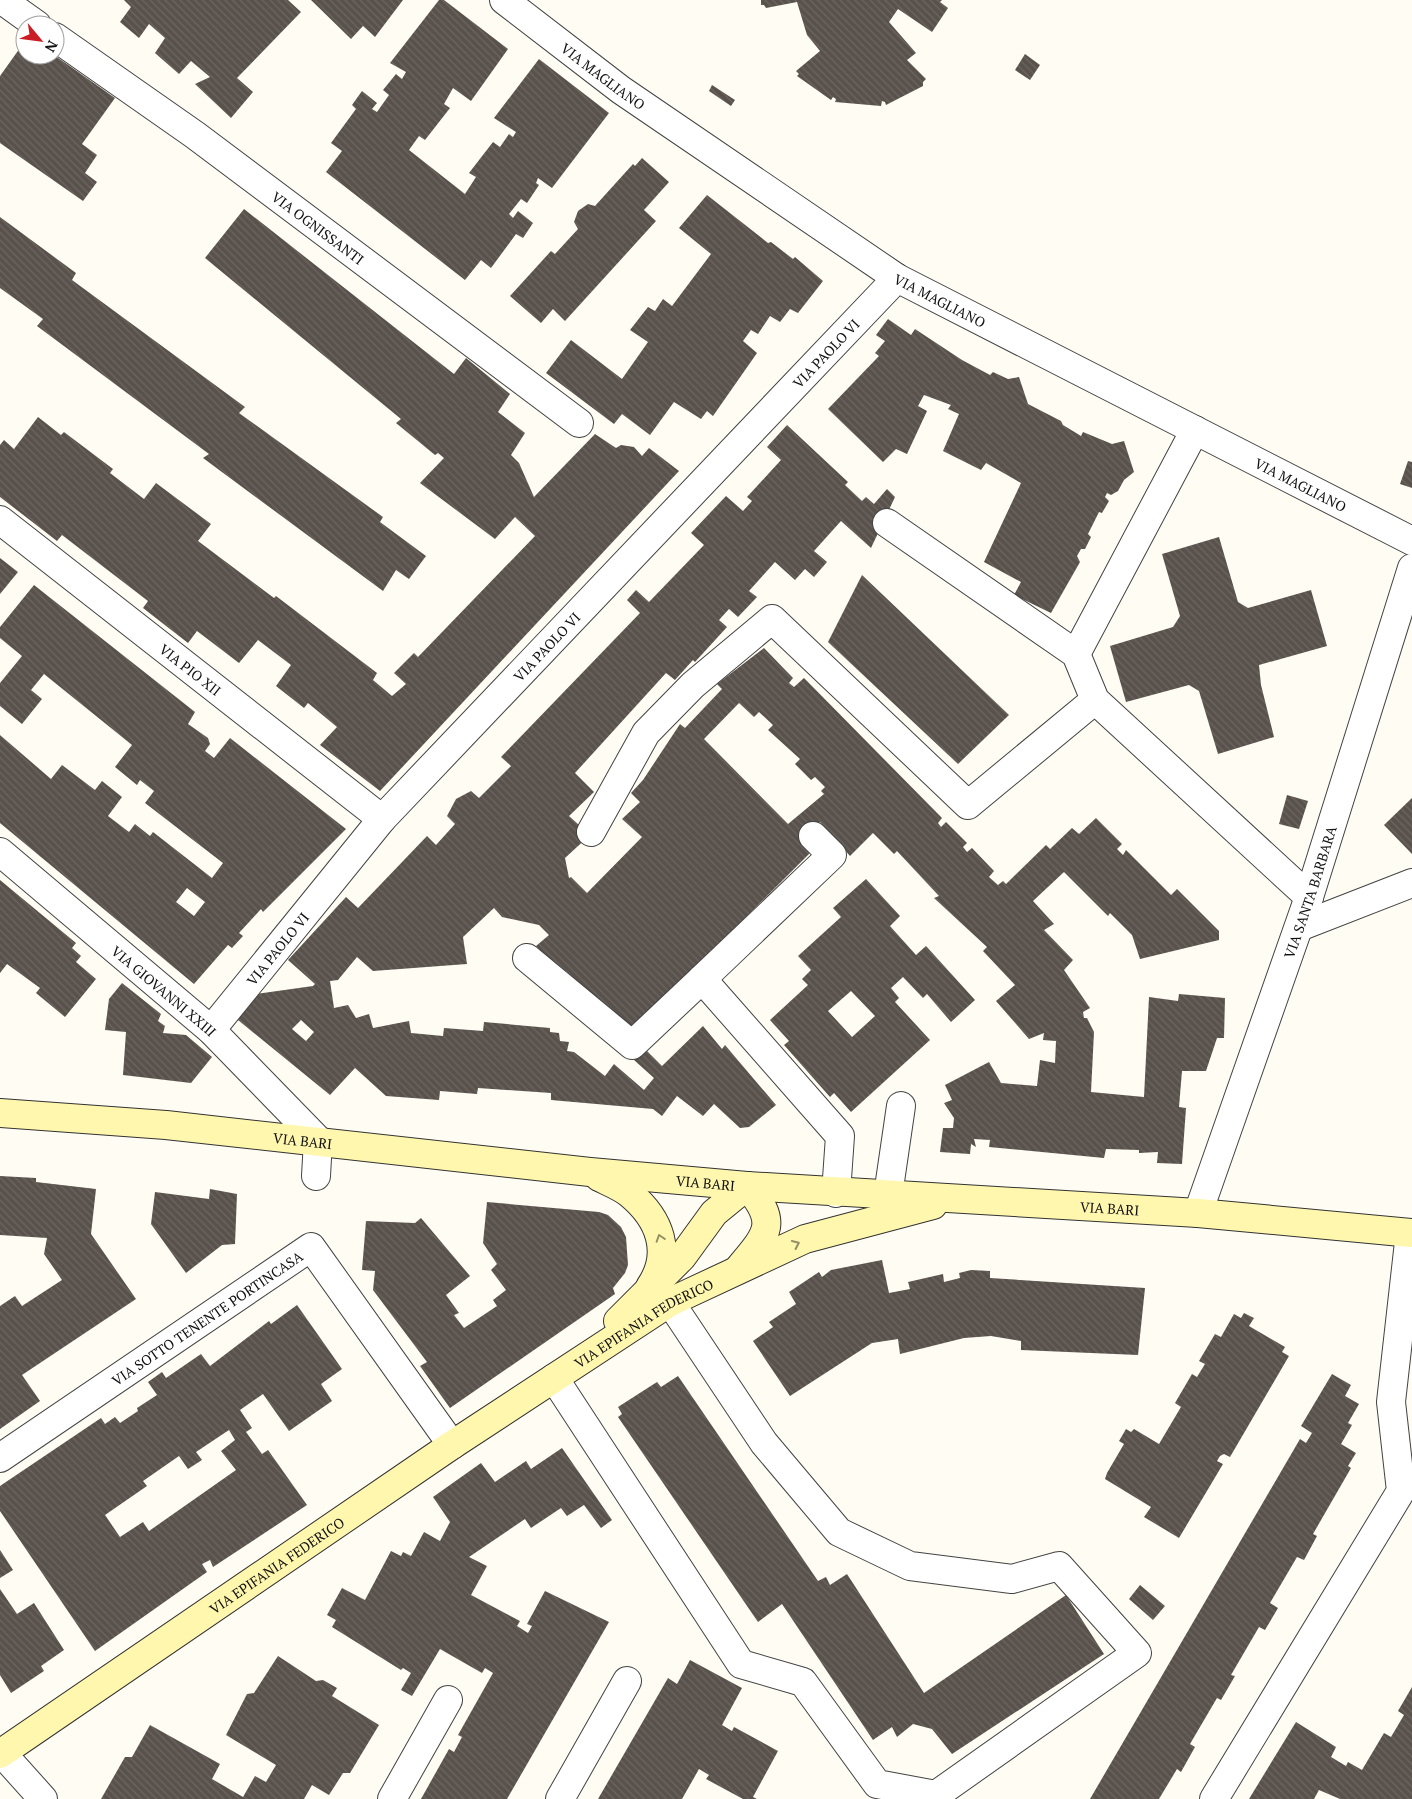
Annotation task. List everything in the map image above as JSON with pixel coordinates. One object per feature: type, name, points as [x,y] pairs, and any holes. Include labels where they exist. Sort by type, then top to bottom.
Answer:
[{"type":"main road","name":"VIA BARI","points":[[0,1113],[166,1125],[318,1140],[590,1172],[747,1186],[1198,1213],[1411,1233]]},
{"type":"main road","points":[[590,1172],[630,1193],[651,1216],[663,1243],[657,1276],[642,1298]]},
{"type":"main road","points":[[642,1298],[682,1257],[714,1213],[747,1186],[762,1204],[767,1217],[762,1241],[736,1272]]},
{"type":"main road","name":"VIA EPIFANIA FEDERICO","points":[[0,1753],[452,1445],[670,1302],[805,1239],[959,1198]]},
{"type":"main road","name":"VIA EPIFANIA FEDERICO","points":[[554,1378],[642,1298]]},
{"type":"street","points":[[2,0],[23,15]]},
{"type":"street","name":"VIA MAGLIANO","points":[[504,0],[621,90],[897,278],[1412,541]]},
{"type":"street","name":"VIA OGNISSANTI","points":[[65,44],[195,135],[579,423]]},
{"type":"street","name":"VIA PAOLO VI","points":[[211,1030],[382,819],[897,278]]},
{"type":"street","points":[[1076,654],[1195,430]]},
{"type":"street","name":"VIA PIO XII","points":[[0,520],[382,819]]},
{"type":"street","points":[[887,523],[1076,654],[1095,700],[1309,897]]},
{"type":"street","name":"VIA SANTA BARBARA","points":[[1198,1213],[1309,897],[1412,568]]},
{"type":"street","points":[[592,832],[646,734],[693,685],[772,620],[968,805],[1095,700]]},
{"type":"street","points":[[527,958],[632,1045],[832,854],[813,836]]},
{"type":"street","name":"VIA GIOVANNI XXIII","points":[[0,852],[211,1030],[318,1140]]},
{"type":"street","points":[[1299,927],[1412,883]]},
{"type":"street","points":[[702,979],[840,1136],[836,1192]]},
{"type":"street","points":[[888,1195],[901,1106]]},
{"type":"street","points":[[316,1176],[318,1140]]},
{"type":"street","points":[[1214,1799],[1401,1491],[1392,1402],[1411,1233]]},
{"type":"street","name":"VIA SOTTO TENENTE PORTINCASA","points":[[0,1458],[311,1247],[452,1445]]},
{"type":"street","points":[[554,1378],[741,1664],[803,1682],[877,1784],[936,1795],[1137,1653],[1059,1566],[1012,1579],[910,1566],[839,1532],[764,1443],[670,1302]]},
{"type":"street","points":[[560,1799],[627,1681]]},
{"type":"street","points":[[392,1799],[448,1700]]},
{"type":"street","points":[[0,1753],[43,1799]]},
{"type":"building","points":[[124,0],[288,0],[301,12],[237,78],[253,92],[231,118],[195,84],[210,77],[191,61],[179,74],[155,53],[165,38],[149,24],[139,38],[120,22],[131,7]]},
{"type":"building","points":[[311,0],[403,0],[375,37],[363,26],[351,39]]},
{"type":"building","points":[[439,0],[444,0],[508,49],[471,101],[453,88],[444,104],[450,108],[425,140],[419,136],[409,150],[465,194],[476,177],[469,173],[493,142],[500,147],[509,134],[513,137],[516,132],[494,118],[539,59],[609,113],[552,188],[538,178],[536,183],[539,185],[527,203],[521,199],[509,214],[513,218],[518,211],[533,223],[523,238],[516,234],[491,268],[481,260],[465,280],[326,172],[342,151],[331,143],[356,109],[352,105],[362,91],[377,103],[372,109],[377,112],[389,95],[383,90],[396,74],[402,79],[406,72],[390,63]]},
{"type":"building","points":[[761,0],[942,0],[940,2],[948,8],[932,32],[898,9],[889,22],[916,53],[907,60],[926,79],[923,82],[923,86],[886,105],[882,101],[881,106],[835,102],[836,99],[833,97],[831,100],[797,76],[799,74],[796,71],[820,51],[807,35],[797,2],[766,8],[764,5],[761,5]]},
{"type":"building","points":[[1025,54],[1040,65],[1030,80],[1015,70]]},
{"type":"building","points":[[15,55],[15,65],[65,65],[65,63],[115,98],[82,144],[97,155],[85,173],[97,182],[83,201],[0,143],[0,76]]},
{"type":"building","points":[[712,85],[735,100],[731,106],[709,91]]},
{"type":"building","points":[[642,158],[669,182],[644,210],[656,221],[565,321],[553,309],[541,323],[510,296],[551,251],[555,254],[578,229],[574,222],[578,211],[588,204],[595,206],[633,164],[635,166]]},
{"type":"building","points":[[707,195],[768,243],[771,242],[793,259],[795,257],[823,281],[798,313],[790,309],[780,322],[770,316],[758,334],[751,330],[743,341],[757,353],[713,416],[707,411],[701,419],[674,402],[650,435],[622,414],[614,424],[546,373],[571,340],[622,379],[648,342],[630,330],[648,307],[655,311],[663,299],[672,306],[711,254],[679,228]]},
{"type":"building","points":[[244,209],[454,374],[466,358],[510,394],[498,412],[525,433],[511,455],[519,463],[534,497],[595,434],[616,448],[621,445],[634,447],[642,456],[649,448],[679,471],[380,791],[320,745],[337,727],[308,703],[304,708],[276,686],[291,665],[258,640],[239,663],[197,631],[188,643],[143,608],[148,601],[62,535],[57,541],[0,497],[0,445],[4,440],[14,449],[38,417],[61,435],[64,432],[113,469],[110,473],[144,499],[156,483],[211,524],[198,541],[274,598],[276,596],[377,673],[373,680],[392,696],[406,684],[394,673],[414,653],[418,657],[535,536],[515,517],[495,539],[420,483],[444,458],[438,453],[435,455],[396,423],[401,419],[205,258]]},
{"type":"building","points":[[0,217],[76,273],[72,280],[245,407],[239,413],[383,517],[380,522],[426,556],[409,579],[396,570],[383,591],[203,458],[209,454],[37,326],[43,319],[0,288]]},
{"type":"building","points":[[888,319],[911,335],[915,329],[962,360],[990,375],[993,372],[1008,379],[1019,377],[1028,404],[1061,421],[1063,425],[1081,436],[1083,432],[1112,444],[1124,441],[1134,472],[1124,480],[1118,491],[1111,495],[1107,493],[1105,497],[1109,501],[1102,513],[1099,512],[1088,534],[1091,537],[1085,549],[1081,549],[1077,556],[1080,562],[1051,613],[1014,595],[1021,582],[984,562],[1021,483],[986,463],[981,470],[943,451],[959,414],[948,409],[951,405],[924,395],[918,406],[927,411],[907,454],[896,449],[883,462],[828,409],[879,356],[875,353],[885,341],[876,335]]},
{"type":"building","points":[[787,425],[848,482],[845,485],[862,501],[866,497],[874,504],[887,489],[895,497],[871,548],[841,521],[814,551],[827,562],[814,577],[805,569],[795,580],[775,562],[749,591],[757,597],[738,617],[729,609],[719,620],[727,627],[695,662],[693,660],[675,680],[666,673],[575,773],[594,792],[569,816],[590,835],[565,858],[569,878],[571,877],[587,893],[642,837],[622,819],[640,802],[631,793],[643,780],[680,724],[685,728],[722,689],[717,684],[764,648],[793,678],[789,683],[794,687],[804,678],[942,818],[938,823],[941,827],[946,822],[967,843],[963,847],[967,852],[972,848],[994,871],[989,877],[998,885],[1003,881],[1006,884],[1046,845],[1050,849],[1072,828],[1079,834],[1096,818],[1122,844],[1117,849],[1123,855],[1126,850],[1171,895],[1177,889],[1219,931],[1219,940],[1140,959],[1132,935],[1110,913],[1108,916],[1064,872],[1033,901],[1054,924],[1044,930],[1073,960],[1064,970],[1090,1008],[1083,1012],[1084,1018],[1087,1018],[1094,1032],[1091,1092],[1144,1097],[1149,997],[1178,1001],[1179,994],[1225,998],[1224,1038],[1217,1038],[1206,1071],[1182,1071],[1179,1107],[1186,1108],[1182,1164],[1157,1163],[1158,1152],[1139,1153],[1139,1150],[1106,1149],[1104,1158],[989,1147],[990,1140],[974,1139],[976,1147],[971,1144],[970,1154],[940,1152],[943,1128],[953,1128],[954,1118],[944,1103],[952,1100],[945,1085],[989,1062],[1001,1083],[1037,1086],[1040,1060],[1055,1063],[1056,1041],[1043,1040],[1044,1033],[1029,1039],[996,1001],[1015,985],[983,951],[987,947],[934,898],[939,896],[897,851],[894,854],[873,833],[850,856],[820,822],[799,840],[811,852],[632,1031],[566,971],[564,973],[536,946],[549,935],[539,925],[502,917],[494,908],[463,937],[467,964],[373,971],[357,957],[338,980],[330,981],[334,1008],[348,1005],[356,1018],[369,1014],[373,1028],[409,1021],[411,1033],[443,1036],[444,1028],[483,1031],[484,1022],[550,1028],[550,1032],[559,1033],[560,1041],[569,1042],[567,1051],[574,1052],[605,1076],[614,1064],[644,1090],[654,1078],[634,1060],[644,1048],[662,1066],[703,1026],[722,1049],[725,1045],[776,1105],[749,1127],[740,1128],[714,1104],[703,1116],[677,1096],[662,1116],[653,1109],[551,1100],[551,1093],[478,1088],[477,1094],[440,1091],[439,1100],[386,1096],[355,1068],[330,1095],[238,1020],[256,994],[313,986],[315,984],[288,960],[346,897],[358,908],[427,836],[436,845],[455,824],[447,816],[456,799],[471,791],[479,798],[511,766],[501,757],[640,613],[627,600],[636,590],[649,602],[704,545],[691,533],[726,496],[743,511],[752,501],[747,497],[781,460],[767,447]],"holes":[[[739,703],[754,717],[759,712],[773,725],[768,730],[800,759],[795,764],[811,780],[815,777],[825,787],[821,791],[824,794],[788,824],[704,739]],[[301,1020],[314,1032],[306,1041],[292,1029]]]},
{"type":"building","points":[[1408,461],[1412,462],[1412,488],[1400,484]]},
{"type":"building","points":[[1219,537],[1238,602],[1248,608],[1311,590],[1327,646],[1259,665],[1261,685],[1274,737],[1218,754],[1199,691],[1189,685],[1126,702],[1110,646],[1173,627],[1180,616],[1162,554]]},
{"type":"building","points":[[0,558],[18,572],[0,594]]},
{"type":"building","points":[[862,575],[1009,715],[958,764],[828,642]]},
{"type":"building","points":[[34,585],[195,712],[188,724],[208,738],[210,744],[205,751],[214,758],[230,738],[346,829],[263,912],[261,909],[239,933],[243,936],[232,948],[228,945],[194,984],[0,823],[0,735],[51,779],[62,765],[95,790],[102,781],[122,797],[108,816],[129,832],[135,824],[150,836],[153,832],[212,878],[223,863],[145,803],[154,791],[140,780],[137,785],[115,767],[132,745],[44,674],[31,690],[42,699],[22,724],[0,706],[0,683],[22,656],[0,638],[0,627]],"holes":[[[187,888],[205,902],[194,916],[176,902]]]},
{"type":"building","points":[[1287,795],[1308,801],[1299,829],[1279,824]]},
{"type":"building","points":[[1412,798],[1412,854],[1384,825]]},
{"type":"building","points":[[866,879],[900,916],[890,926],[916,955],[926,946],[975,1000],[951,1022],[927,994],[923,998],[903,977],[891,988],[899,998],[895,1002],[930,1040],[851,1112],[834,1093],[830,1097],[784,1045],[789,1041],[770,1020],[808,985],[802,979],[811,970],[798,956],[841,917],[833,908]],"holes":[[[851,991],[875,1016],[852,1037],[828,1011]]]},
{"type":"building","points":[[0,880],[76,943],[72,948],[81,956],[76,962],[96,979],[65,1017],[36,993],[40,988],[7,964],[0,973]]},
{"type":"building","points":[[122,983],[161,1014],[158,1021],[165,1026],[163,1033],[186,1035],[212,1057],[191,1083],[123,1075],[126,1032],[105,1030],[109,999]]},
{"type":"building","points":[[0,1176],[36,1178],[36,1182],[96,1189],[91,1234],[136,1299],[22,1375],[40,1401],[0,1429],[0,1306],[15,1296],[22,1306],[62,1280],[44,1254],[47,1238],[0,1235]]},
{"type":"building","points":[[210,1189],[237,1194],[235,1244],[222,1245],[186,1273],[151,1224],[155,1192],[209,1199]]},
{"type":"building","points":[[487,1202],[599,1212],[608,1215],[621,1227],[626,1237],[628,1265],[625,1273],[613,1288],[615,1294],[450,1408],[420,1366],[427,1362],[373,1290],[375,1271],[362,1270],[366,1221],[415,1223],[421,1218],[470,1276],[446,1295],[459,1313],[454,1315],[464,1328],[497,1306],[493,1300],[506,1290],[491,1270],[497,1264],[483,1243]]},
{"type":"building","points":[[882,1260],[889,1293],[910,1289],[908,1282],[943,1274],[944,1282],[960,1278],[959,1273],[971,1270],[990,1271],[990,1278],[1145,1288],[1138,1355],[1021,1350],[1021,1341],[991,1336],[964,1338],[900,1354],[898,1339],[872,1343],[790,1396],[753,1341],[773,1327],[769,1322],[796,1304],[789,1292],[819,1272],[822,1277],[831,1270]]},
{"type":"building","points":[[297,1305],[342,1369],[321,1384],[332,1401],[289,1431],[263,1394],[240,1410],[252,1428],[246,1432],[262,1454],[268,1450],[307,1505],[213,1567],[210,1560],[202,1564],[207,1572],[95,1651],[0,1511],[0,1486],[101,1418],[105,1424],[115,1417],[120,1423],[138,1411],[137,1408],[157,1395],[148,1382],[162,1372],[166,1378],[201,1354],[210,1366],[269,1321],[271,1324]],"holes":[[[229,1430],[235,1440],[221,1451],[236,1470],[149,1531],[143,1522],[120,1537],[105,1515],[147,1486],[143,1481],[179,1456],[188,1469],[202,1460],[196,1452]]]},
{"type":"building","points":[[1244,1313],[1254,1318],[1249,1326],[1285,1347],[1282,1352],[1289,1356],[1230,1457],[1224,1454],[1220,1456],[1217,1461],[1223,1464],[1179,1538],[1144,1517],[1151,1507],[1105,1479],[1124,1444],[1119,1441],[1126,1429],[1131,1432],[1134,1429],[1159,1444],[1181,1407],[1175,1403],[1192,1374],[1197,1377],[1205,1364],[1199,1361],[1215,1334],[1221,1337],[1234,1314],[1241,1318]]},
{"type":"building","points":[[1332,1374],[1351,1385],[1345,1396],[1359,1404],[1348,1423],[1352,1425],[1341,1444],[1356,1453],[1348,1466],[1351,1468],[1313,1534],[1317,1536],[1304,1560],[1297,1557],[1270,1603],[1278,1608],[1265,1630],[1259,1627],[1231,1675],[1235,1676],[1221,1700],[1217,1698],[1190,1744],[1195,1747],[1181,1772],[1177,1769],[1159,1799],[1090,1799],[1300,1439],[1306,1443],[1312,1433],[1301,1426]]},
{"type":"building","points":[[678,1376],[818,1581],[826,1577],[830,1585],[847,1574],[924,1693],[1066,1595],[1104,1654],[952,1754],[932,1729],[913,1724],[897,1737],[892,1727],[873,1740],[782,1604],[758,1622],[618,1417],[622,1414],[618,1407],[657,1382],[661,1387]]},
{"type":"building","points":[[562,1448],[612,1520],[601,1528],[584,1505],[567,1516],[561,1508],[531,1528],[525,1519],[469,1557],[487,1566],[471,1595],[520,1621],[517,1626],[528,1633],[532,1626],[527,1624],[545,1591],[609,1622],[507,1799],[421,1799],[449,1749],[454,1752],[462,1737],[458,1735],[493,1673],[485,1668],[482,1673],[440,1649],[412,1696],[401,1690],[411,1673],[403,1668],[401,1670],[332,1627],[336,1620],[327,1615],[342,1588],[365,1600],[391,1551],[401,1556],[403,1552],[411,1556],[424,1532],[440,1541],[450,1522],[433,1497],[481,1463],[495,1482],[526,1461],[531,1469]]},
{"type":"building","points":[[0,1550],[13,1570],[0,1578]]},
{"type":"building","points":[[1140,1585],[1165,1606],[1153,1620],[1129,1599]]},
{"type":"building","points":[[0,1589],[17,1614],[34,1603],[64,1650],[41,1666],[44,1671],[11,1693],[0,1675]]},
{"type":"building","points":[[278,1656],[316,1681],[323,1680],[337,1688],[332,1696],[379,1725],[350,1773],[343,1773],[329,1795],[312,1785],[304,1799],[101,1799],[125,1757],[132,1757],[150,1725],[220,1764],[212,1779],[243,1797],[255,1776],[266,1782],[276,1765],[226,1735],[247,1694],[254,1693]]},
{"type":"building","points":[[690,1660],[742,1688],[722,1725],[732,1731],[734,1727],[778,1751],[753,1797],[757,1799],[743,1799],[706,1779],[709,1775],[699,1769],[682,1799],[598,1799],[668,1678],[677,1684]]},
{"type":"building","points":[[1412,1687],[1412,1799],[1340,1799],[1319,1790],[1314,1799],[1249,1799],[1296,1722],[1336,1747],[1331,1757],[1346,1766],[1348,1762],[1362,1770],[1384,1733],[1391,1737],[1404,1715],[1398,1711]]}]
